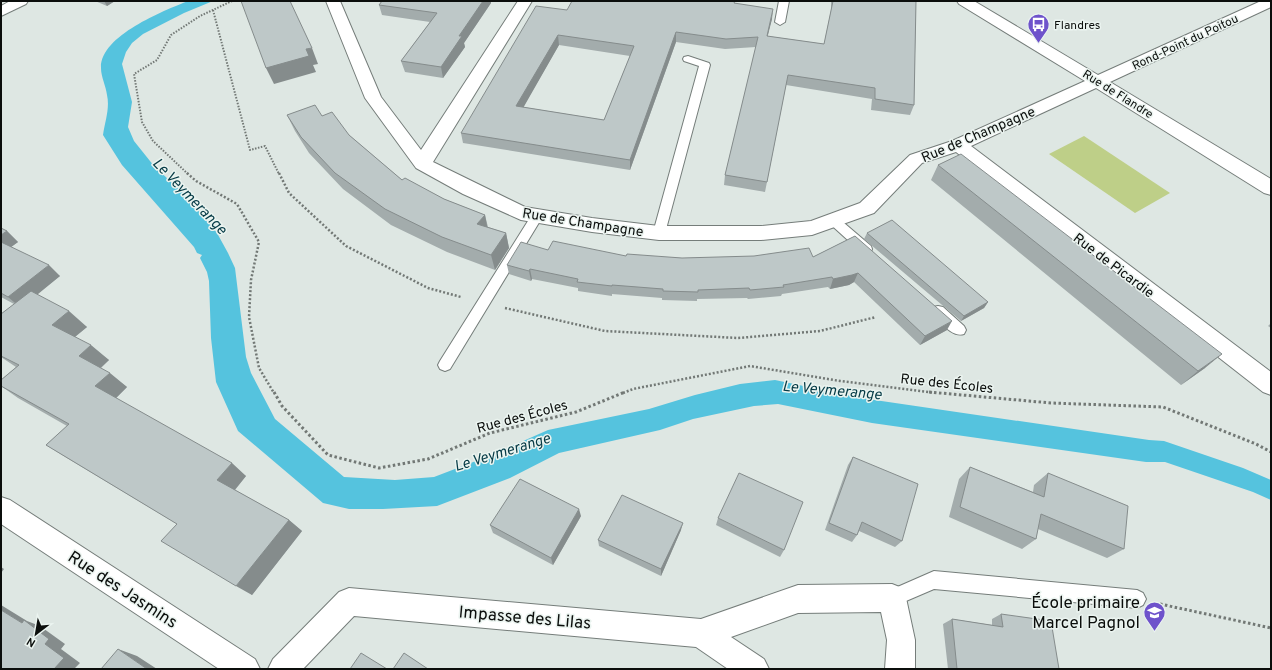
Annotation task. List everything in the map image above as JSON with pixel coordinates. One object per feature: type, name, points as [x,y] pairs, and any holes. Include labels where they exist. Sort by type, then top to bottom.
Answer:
[{"type":"street","points":[[1,12],[21,1]]},
{"type":"street","name":"Rue de Champagne","points":[[333,1],[373,98],[422,164],[521,213],[592,225],[659,233],[761,233],[812,228],[867,208],[916,159],[958,145],[1098,82]]},
{"type":"street","points":[[422,164],[525,1]]},
{"type":"street","name":"Rue de Flandre","points":[[964,1],[1271,188]]},
{"type":"street","name":"Rond-Point du Poitou","points":[[1098,82],[1271,2]]},
{"type":"street","name":"Rue de Picardie","points":[[958,145],[1271,385]]},
{"type":"street","name":"Rue des Jasmins","points":[[1,509],[245,669]]},
{"type":"street","points":[[892,598],[902,640],[900,669]]},
{"type":"street","name":"Impasse des Lilas","points":[[284,669],[349,602],[701,633],[798,599],[892,598]]},
{"type":"street","name":"Impasse des Lilas","points":[[701,633],[754,669]]},
{"type":"lane","points":[[780,22],[784,1]]},
{"type":"lane","name":"Rue de Champagne","points":[[659,233],[705,65],[688,59]]},
{"type":"lane","points":[[445,365],[537,216]]},
{"type":"lane","points":[[833,220],[875,257]]},
{"type":"lane","points":[[929,304],[959,330]]},
{"type":"lane","name":"Impasse des Lilas","points":[[892,598],[934,580],[1137,599]]},
{"type":"path","name":"Rue des Écoles","points":[[232,1],[200,16],[171,35],[157,60],[134,74],[142,122],[153,141],[196,181],[237,204],[259,242],[251,280],[249,317],[259,368],[282,406],[328,455],[379,468],[428,459],[490,433],[576,412],[633,389],[750,366],[840,381],[952,395],[1051,403],[1163,407],[1256,444],[1271,452]]},
{"type":"path","points":[[1137,599],[1271,628]]},
{"type":"green space","points":[[1084,136],[1170,193],[1135,213],[1049,154]]},
{"type":"water","name":"Le Veymerange","points":[[188,1],[213,1],[184,13],[143,34],[132,43],[126,52],[122,64],[132,102],[128,127],[134,141],[154,166],[184,194],[217,233],[228,253],[235,268],[246,357],[251,373],[275,419],[344,477],[395,480],[434,477],[489,456],[548,430],[649,409],[695,395],[740,384],[775,380],[861,398],[1164,441],[1243,468],[1271,480],[1271,500],[1253,492],[1165,462],[1146,462],[872,423],[778,404],[754,406],[693,419],[660,430],[559,453],[510,478],[437,506],[349,509],[323,503],[238,431],[216,382],[211,338],[209,281],[207,272],[200,258],[202,255],[197,253],[194,247],[122,165],[103,135],[108,100],[101,71],[103,56],[121,35],[149,18]]},
{"type":"building","points":[[241,1],[290,1],[312,48],[306,49],[309,56],[266,68]]},
{"type":"building","points":[[382,1],[483,1],[459,36],[462,36],[441,67],[401,61],[437,13],[379,5]]},
{"type":"building","points":[[572,1],[735,1],[734,3],[773,9],[767,36],[824,44],[833,1],[916,1],[914,105],[875,99],[875,88],[788,75],[767,182],[725,175],[758,37],[726,39],[676,32],[630,160],[461,133],[536,6],[567,10]],"holes":[[[558,35],[634,46],[604,120],[516,106]]]},
{"type":"building","points":[[315,105],[322,116],[332,112],[349,135],[402,180],[405,178],[444,199],[485,215],[477,224],[506,233],[491,255],[442,237],[385,209],[335,173],[301,137],[287,115]]},
{"type":"building","points":[[961,154],[1222,354],[1198,371],[938,165]]},
{"type":"building","points":[[892,220],[988,302],[964,316],[867,233]]},
{"type":"building","points":[[1,228],[7,231],[1,235]]},
{"type":"building","points":[[855,236],[952,321],[925,336],[858,273],[833,279],[832,277],[783,285],[784,287],[750,290],[749,288],[698,290],[698,292],[663,291],[663,289],[577,282],[578,279],[530,269],[529,271],[507,265],[521,242],[548,250],[553,241],[626,256],[627,254],[682,258],[754,256],[809,248],[813,257]]},
{"type":"building","points":[[1,242],[49,265],[8,297],[1,293]]},
{"type":"building","points":[[31,291],[69,311],[52,325],[91,345],[79,356],[110,373],[95,386],[232,463],[217,480],[289,520],[236,586],[161,541],[177,524],[46,445],[69,424],[1,386],[1,380],[19,365],[1,356],[1,314]]},
{"type":"building","points":[[853,457],[918,484],[902,541],[862,522],[857,535],[829,523]]},
{"type":"building","points":[[970,467],[1044,497],[1048,473],[1128,506],[1124,549],[1041,514],[1036,539],[960,507]]},
{"type":"building","points":[[739,473],[803,502],[784,550],[718,518]]},
{"type":"building","points":[[520,479],[579,509],[551,558],[490,525]]},
{"type":"building","points":[[622,495],[683,523],[661,569],[598,540]]},
{"type":"building","points":[[1,610],[22,623],[24,620],[49,639],[45,644],[64,658],[54,669],[1,669]]},
{"type":"building","points":[[1001,614],[1051,621],[1059,669],[957,669],[952,619],[1003,627]]},
{"type":"building","points":[[118,649],[147,669],[101,669]]},
{"type":"building","points":[[361,653],[387,669],[350,669]]},
{"type":"building","points":[[404,653],[428,669],[393,669]]},
{"type":"place","name":"Flandres","points":[[1038,44]]},
{"type":"place","name":"École primaire Marcel Pagnol","points":[[1155,632]]}]
